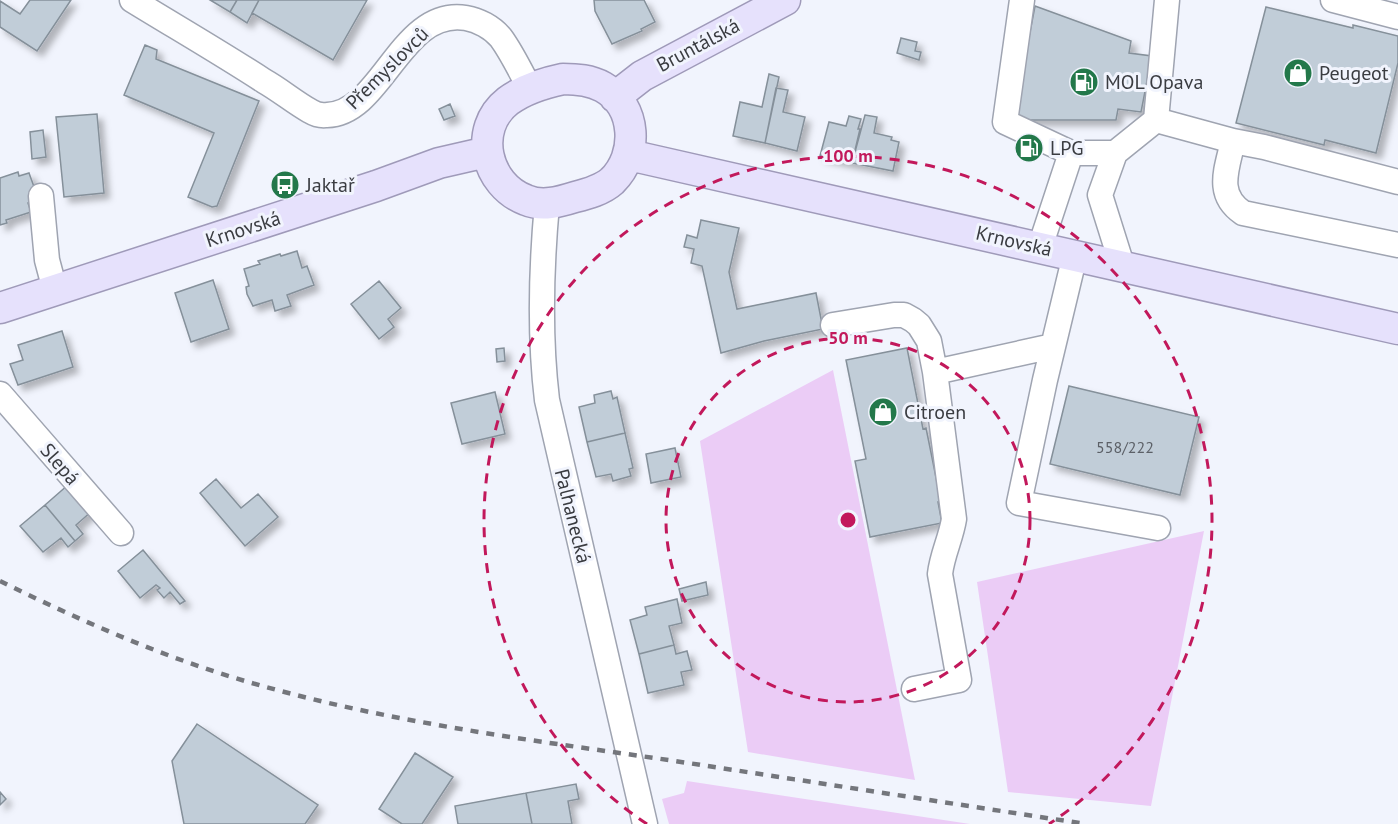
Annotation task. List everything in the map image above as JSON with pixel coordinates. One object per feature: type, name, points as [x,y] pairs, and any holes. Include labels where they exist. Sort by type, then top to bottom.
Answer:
[{"type":"main road","name":"Bruntálská","points":[[615,97],[629,84],[658,66],[785,0]]},
{"type":"main road","points":[[577,79],[604,88],[615,97],[624,108],[629,122],[631,138],[629,155],[622,170],[596,191],[547,204],[529,202],[503,186],[494,174],[487,152],[489,132],[498,111],[508,101],[530,89],[550,82],[577,79]]},
{"type":"main road","name":"Krnovská","points":[[0,308],[439,164],[487,152]]},
{"type":"main road","name":"Krnovská","points":[[629,155],[1398,330]]},
{"type":"street","name":"Přemyslovců","points":[[132,0],[263,80],[309,111],[326,116],[340,114],[353,106],[421,30],[450,8],[495,32],[504,43],[530,89]]},
{"type":"street","points":[[1022,0],[1005,122],[1071,153],[1115,153]]},
{"type":"street","points":[[1122,266],[1100,195],[1115,153],[1156,120],[1167,0]]},
{"type":"street","points":[[1333,0],[1398,17]]},
{"type":"street","points":[[1156,120],[1398,182]]},
{"type":"street","points":[[1233,141],[1224,183],[1227,197],[1233,206],[1243,213],[1398,245]]},
{"type":"street","points":[[1040,247],[1071,153]]},
{"type":"street","points":[[41,196],[47,260],[55,290]]},
{"type":"street","name":"Palhanecká","points":[[547,204],[540,324],[547,400],[556,446],[631,755],[645,824]]},
{"type":"street","points":[[1075,255],[1019,503],[1158,528]]},
{"type":"street","points":[[832,325],[904,315],[913,320],[929,341],[954,519],[942,560],[941,587],[959,680],[914,689]]},
{"type":"street","points":[[935,372],[1053,346]]},
{"type":"street","name":"Slepá","points":[[0,394],[121,533]]},
{"type":"shaded area","points":[[833,370],[915,780],[748,752],[700,441]]},
{"type":"shaded area","points":[[1204,531],[1151,806],[1008,792],[977,582]]},
{"type":"shaded area","points":[[687,781],[970,824],[669,824],[662,799],[684,793]]},
{"type":"building","points":[[30,0],[71,0],[37,51],[0,27],[0,1],[20,14]]},
{"type":"building","points":[[210,0],[237,0],[230,12]]},
{"type":"building","points":[[237,0],[259,0],[247,23],[230,12]]},
{"type":"building","points":[[259,0],[367,0],[333,60],[252,13]]},
{"type":"building","points":[[594,0],[644,0],[655,22],[641,29],[642,31],[612,44],[595,11]]},
{"type":"building","name":"MOL Opava","points":[[1035,6],[1131,41],[1129,53],[1152,56],[1141,112],[1118,109],[1116,120],[1013,120]]},
{"type":"building","points":[[1266,7],[1353,28],[1353,25],[1398,36],[1398,63],[1376,153],[1325,140],[1324,145],[1236,123]]},
{"type":"building","points":[[901,38],[917,42],[915,51],[921,52],[919,60],[897,53]]},
{"type":"building","points":[[145,45],[157,50],[156,59],[259,101],[217,206],[212,207],[188,197],[214,133],[124,95]]},
{"type":"building","points":[[769,74],[779,77],[765,143],[733,136],[740,102],[762,107]]},
{"type":"building","points":[[776,88],[788,90],[783,112],[805,117],[797,151],[765,143]]},
{"type":"building","points":[[450,104],[455,116],[444,120],[439,109]]},
{"type":"building","points":[[97,114],[104,193],[64,197],[56,117]]},
{"type":"building","points":[[865,115],[877,117],[874,133],[892,137],[891,140],[899,142],[893,171],[852,163]]},
{"type":"building","points":[[849,116],[861,119],[852,163],[820,156],[829,122],[846,126]]},
{"type":"building","points":[[43,130],[46,157],[32,159],[30,132]]},
{"type":"building","points":[[18,172],[19,176],[29,173],[37,195],[28,203],[31,212],[6,220],[7,223],[0,225],[0,178]]},
{"type":"building","points":[[701,220],[739,228],[729,272],[737,309],[816,293],[823,329],[764,341],[721,353],[702,266],[691,263],[694,249],[684,247],[687,235],[697,238]]},
{"type":"building","points":[[297,251],[302,268],[307,266],[314,285],[287,295],[291,306],[275,311],[272,300],[253,306],[247,294],[246,287],[249,286],[244,269],[260,264],[258,261]]},
{"type":"building","points":[[213,280],[229,329],[191,342],[175,293]]},
{"type":"building","points":[[379,281],[401,308],[388,319],[394,327],[379,339],[351,304]]},
{"type":"building","points":[[62,331],[73,367],[18,385],[10,364],[23,360],[18,345]]},
{"type":"building","points":[[504,348],[505,361],[497,362],[496,349]]},
{"type":"building","points":[[907,348],[923,429],[926,428],[941,502],[938,502],[942,523],[870,537],[855,461],[866,459],[846,360]]},
{"type":"building","points":[[1069,386],[1199,417],[1180,495],[1050,464]]},
{"type":"building","points":[[611,391],[613,399],[617,397],[625,433],[587,442],[579,407],[595,403],[594,395]]},
{"type":"building","points":[[495,392],[505,434],[462,444],[451,403]]},
{"type":"building","points":[[625,433],[633,468],[629,469],[631,476],[613,481],[611,474],[596,477],[587,442]]},
{"type":"building","points":[[675,448],[681,477],[651,483],[646,454]]},
{"type":"building","points":[[216,479],[241,508],[258,494],[278,517],[245,546],[200,493]]},
{"type":"building","points":[[69,484],[92,511],[76,525],[83,534],[75,541],[45,505]]},
{"type":"building","points":[[45,505],[75,541],[68,547],[61,538],[43,552],[20,526]]},
{"type":"building","points":[[143,550],[185,601],[180,604],[170,592],[164,598],[157,590],[160,588],[156,585],[140,598],[118,571]]},
{"type":"building","points":[[706,582],[708,595],[682,601],[679,589]]},
{"type":"building","points":[[677,599],[682,623],[669,626],[674,645],[639,654],[630,620],[647,615],[645,607]]},
{"type":"building","points":[[674,645],[676,654],[687,651],[692,670],[681,672],[684,685],[648,693],[639,654]]},
{"type":"building","points":[[197,724],[318,805],[305,824],[184,824],[172,761]]},
{"type":"building","points":[[415,753],[453,777],[422,824],[402,824],[379,809]]},
{"type":"building","points":[[576,784],[579,799],[568,801],[572,824],[532,824],[526,793]]},
{"type":"building","points":[[0,792],[6,799],[0,805]]},
{"type":"building","points":[[526,793],[532,824],[458,824],[455,806]]},
{"type":"railway","points":[[0,581],[64,612],[164,654],[232,677],[316,700],[520,739],[1086,824]]},
{"type":"place","name":"Peugeot","points":[[1298,73]]},
{"type":"place","name":"MOL Opava","points":[[1084,82]]},
{"type":"place","name":"LPG","points":[[1029,148]]},
{"type":"place","name":"Jaktař","points":[[285,185]]},
{"type":"place","name":"Citroen","points":[[883,412]]}]
